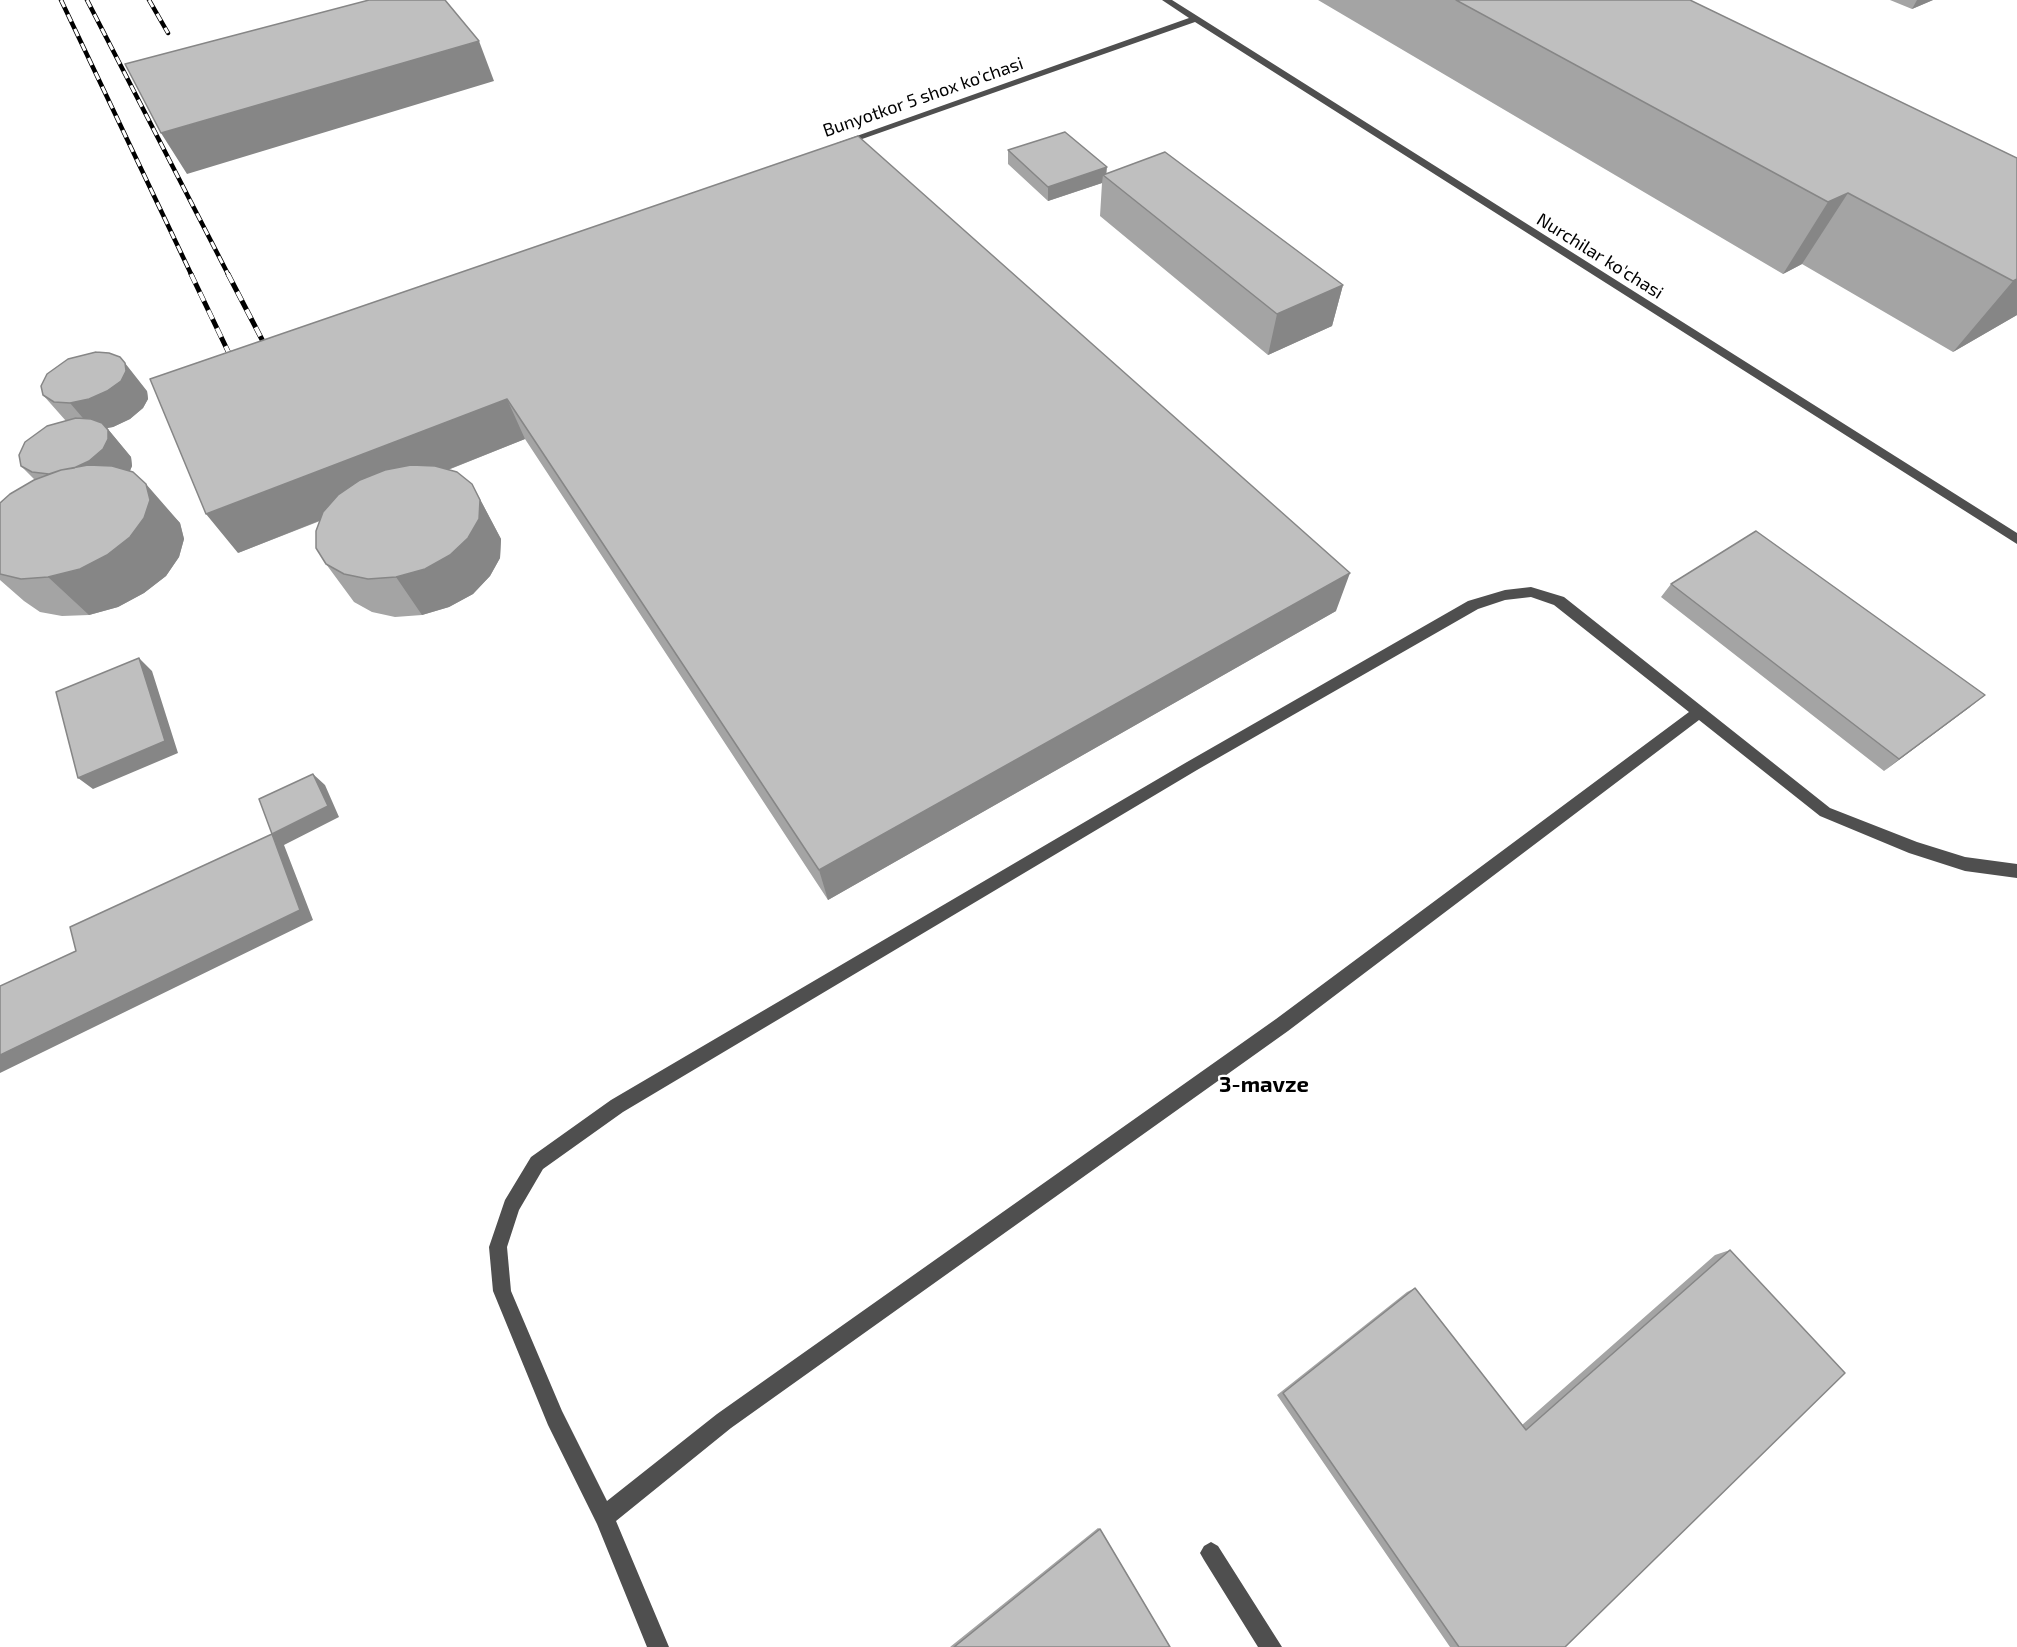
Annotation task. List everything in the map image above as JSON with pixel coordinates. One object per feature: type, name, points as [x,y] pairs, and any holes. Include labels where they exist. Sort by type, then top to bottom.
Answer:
[{"type":"street","name":"Nurchilar ko'chasi","points":[[1166,0],[2017,539]]},
{"type":"street","name":"Bunyotkor 5 shox ko'chasi","points":[[836,145],[1196,19]]},
{"type":"street","points":[[658,1647],[604,1517],[555,1418],[502,1291],[498,1247],[511,1206],[537,1162],[617,1106],[1192,766],[1473,605],[1505,595],[1531,592],[1559,602],[1825,812],[1914,848],[1965,864],[2017,871]]},
{"type":"street","points":[[604,1517],[724,1421],[1282,1025],[1699,713]]},
{"type":"street","points":[[1211,1553],[1271,1647]]},
{"type":"building","points":[[369,0],[445,0],[479,41],[161,133],[125,64]]},
{"type":"building","points":[[1456,0],[1690,0],[2017,158],[2017,279],[2013,281],[1848,193],[1828,202]]},
{"type":"building","points":[[1065,132],[1107,167],[1048,187],[1008,150]]},
{"type":"building","points":[[858,136],[1350,573],[819,870],[507,399],[206,514],[150,379]]},
{"type":"building","points":[[1165,152],[1343,285],[1277,314],[1103,175]]},
{"type":"building","points":[[96,352],[120,357],[125,363],[126,371],[121,381],[107,391],[89,399],[70,403],[54,402],[43,395],[41,386],[47,374],[68,359]]},
{"type":"building","points":[[76,418],[91,419],[102,423],[108,430],[108,439],[103,449],[89,461],[74,468],[49,474],[32,472],[21,466],[19,455],[25,442],[47,426]]},
{"type":"building","points":[[88,465],[112,466],[133,472],[146,484],[150,500],[144,518],[130,537],[107,555],[80,569],[48,577],[21,579],[0,574],[0,503],[10,494],[34,480],[61,470]]},
{"type":"building","points":[[411,465],[435,466],[457,472],[472,484],[480,500],[479,519],[468,538],[450,555],[425,569],[396,577],[368,579],[344,574],[326,564],[316,548],[316,531],[323,512],[338,495],[360,480],[385,470]]},
{"type":"building","points":[[1756,531],[1985,695],[1899,759],[1671,584]]},
{"type":"building","points":[[139,658],[165,741],[78,778],[56,692]]},
{"type":"building","points":[[313,774],[328,806],[272,834],[259,799]]},
{"type":"building","points":[[272,834],[300,910],[0,1055],[0,986],[76,951],[70,927]]},
{"type":"building","points":[[1730,1250],[1845,1373],[1565,1647],[1459,1647],[1283,1393],[1415,1288],[1526,1430]]},
{"type":"building","points":[[1100,1529],[1170,1647],[954,1647]]},
{"type":"railway","points":[[61,0],[192,276]]},
{"type":"railway","points":[[87,0],[229,276]]},
{"type":"railway","points":[[149,0],[168,33]]},
{"type":"railway","points":[[191,274],[235,366]]},
{"type":"railway","points":[[228,274],[270,355]]},
{"type":"district","name":"3-mavze","points":[[1264,1085]]}]
